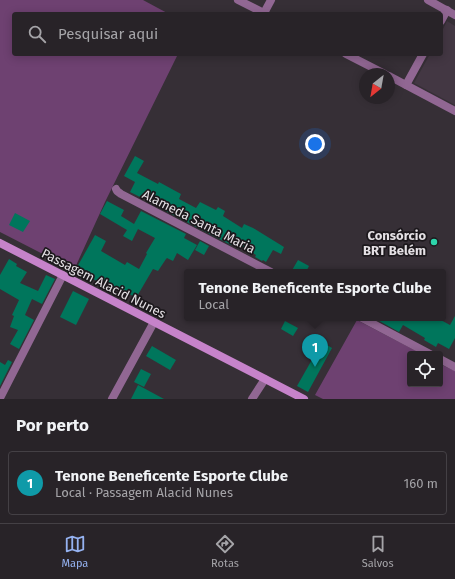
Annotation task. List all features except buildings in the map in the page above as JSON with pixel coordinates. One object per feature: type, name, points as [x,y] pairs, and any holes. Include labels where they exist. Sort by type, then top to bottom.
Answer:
[{"type":"main road","name":"Passagem Alacid Nunes","points":[[0,243],[304,399]]},
{"type":"street","points":[[238,0],[261,12]]},
{"type":"street","points":[[266,12],[272,0]]},
{"type":"street","points":[[428,0],[455,14]]},
{"type":"street","points":[[443,17],[447,10]]},
{"type":"street","points":[[350,56],[373,68]]},
{"type":"street","points":[[406,85],[422,56]]},
{"type":"street","points":[[395,79],[455,111]]},
{"type":"street","name":"Alameda Santa Maria","points":[[116,189],[122,194],[265,269]]},
{"type":"street","points":[[0,398],[63,275]]},
{"type":"street","points":[[368,321],[424,351]]},
{"type":"street","points":[[112,399],[154,322]]},
{"type":"street","points":[[443,361],[455,367]]},
{"type":"street","points":[[252,399],[265,379]]},
{"type":"shaded area","points":[[0,0],[143,0],[165,12],[12,12],[12,56],[177,56],[105,202],[74,270],[0,232]]},
{"type":"shaded area","points":[[447,21],[455,26],[455,105],[414,83],[429,56],[443,56],[443,29]]},
{"type":"shaded area","points":[[356,321],[416,351],[407,351],[407,387],[443,387],[443,365],[455,371],[455,399],[323,399],[315,395]]},
{"type":"place","name":"Consórcio BRT Belém","points":[[434,242]]},
{"type":"place","name":"Tenone Beneficente Esporte Clube","points":[[315,367]]}]
